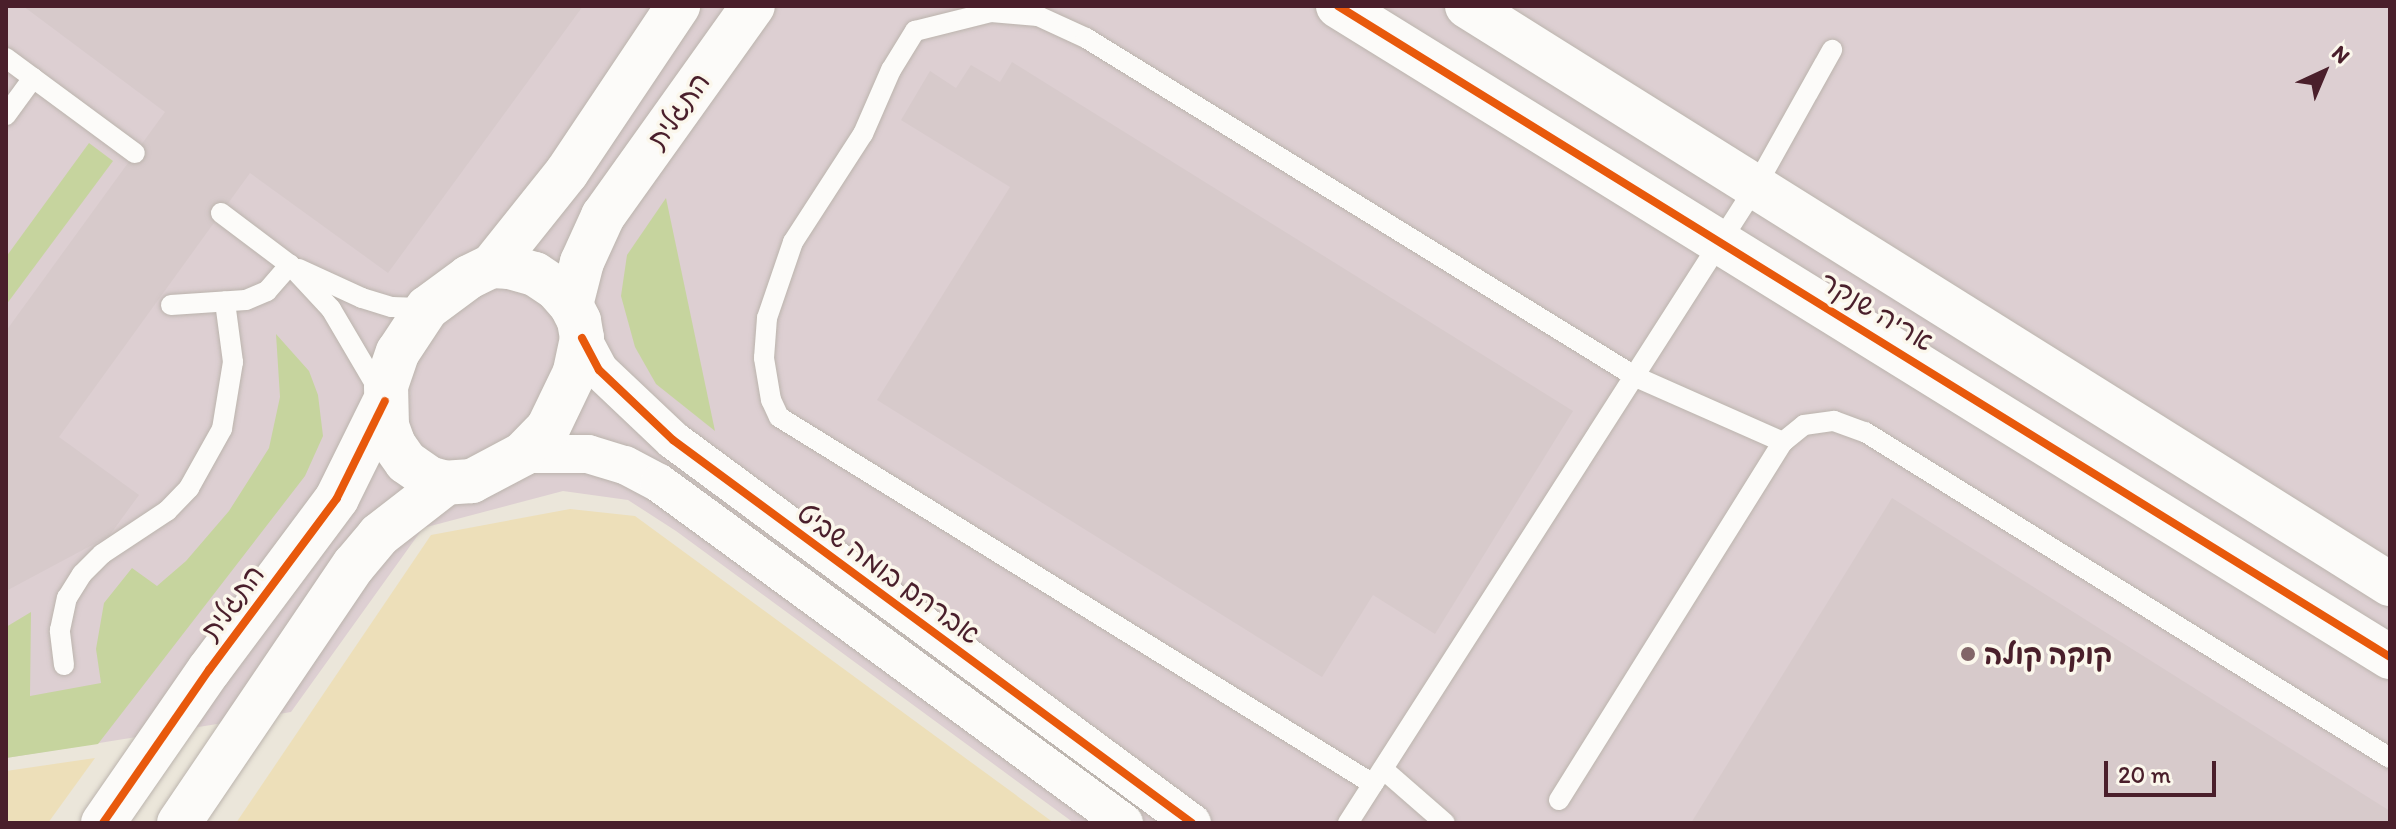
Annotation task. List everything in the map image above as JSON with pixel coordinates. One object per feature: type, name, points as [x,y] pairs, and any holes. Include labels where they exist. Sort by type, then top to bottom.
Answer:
[{"type":"street","name":"התגלית","points":[[492,266],[567,172],[678,6]]},
{"type":"street","name":"התגלית","points":[[576,321],[582,262],[603,216],[753,6]]},
{"type":"street","name":"אריה שנקר","points":[[1338,6],[2390,657]]},
{"type":"street","name":"אריה שנקר","points":[[1467,6],[2390,584]]},
{"type":"street","points":[[492,266],[535,274],[557,289],[576,321],[575,372],[566,397],[548,428],[523,454],[472,481],[446,483],[429,478],[406,462],[387,426],[385,401],[398,352],[427,308],[469,277],[492,266]]},
{"type":"street","name":"אברהם בומה שביט","points":[[576,321],[599,370],[673,440],[1192,823]]},
{"type":"street","name":"התגלית","points":[[103,823],[209,670],[337,498],[385,401]]},
{"type":"street","points":[[523,454],[588,454],[625,465],[659,483],[1124,823]]},
{"type":"street","points":[[179,823],[354,565],[379,535],[446,483]]},
{"type":"lane","points":[[1445,823],[1378,776],[779,417],[771,400],[764,358],[767,318],[793,242],[863,134],[891,70],[915,31],[991,12],[1038,16],[1086,38],[1636,377],[1783,442]]},
{"type":"lane","points":[[1348,823],[1756,186],[1832,50]]},
{"type":"lane","points":[[6,58],[135,153]]},
{"type":"lane","points":[[6,115],[33,78]]},
{"type":"lane","points":[[221,213],[290,265],[331,309],[385,401]]},
{"type":"lane","points":[[171,305],[246,300],[267,291],[290,265]]},
{"type":"lane","points":[[290,265],[362,298],[392,307],[427,308]]},
{"type":"lane","points":[[64,665],[60,630],[67,598],[82,574],[102,554],[167,511],[207,462],[222,429],[233,362],[225,302]]},
{"type":"lane","points":[[1559,800],[1783,442],[1804,425],[1834,421],[1865,432],[2390,758]]},
{"type":"shaded area","points":[[6,6],[2390,6],[2390,823],[1074,823],[676,531],[628,500],[563,491],[423,528],[291,712],[6,758]]},
{"type":"green space","points":[[89,143],[113,161],[6,305],[6,257]]},
{"type":"green space","points":[[666,198],[715,431],[656,384],[635,347],[621,296],[627,255]]},
{"type":"green space","points":[[276,334],[309,371],[318,395],[323,436],[305,476],[98,744],[6,758],[6,627],[31,612],[30,696],[101,683],[96,649],[104,603],[132,568],[157,586],[186,561],[229,511],[269,448],[280,397]]},
{"type":"sand","points":[[570,509],[635,516],[1054,823],[236,823],[431,535]]},
{"type":"sand","points":[[95,758],[48,823],[6,823],[6,771]]},
{"type":"building","points":[[23,6],[583,6],[388,273],[250,173],[59,437],[139,495],[109,536],[6,591],[6,331],[165,112]]},
{"type":"building","points":[[1012,62],[1573,411],[1435,634],[1373,595],[1322,677],[877,400],[1010,187],[901,120],[930,71],[956,88],[971,65],[1000,82]]},
{"type":"building","name":"קוקה קולה","points":[[1892,498],[2390,811],[2390,823],[1691,823]]},
{"type":"cycle path","points":[[1338,6],[2390,657]]},
{"type":"cycle path","points":[[582,338],[599,370],[673,440],[1192,823]]},
{"type":"cycle path","points":[[103,823],[209,670],[337,498],[385,401]]},
{"type":"place","name":"קוקה קולה","points":[[1968,654]]}]
